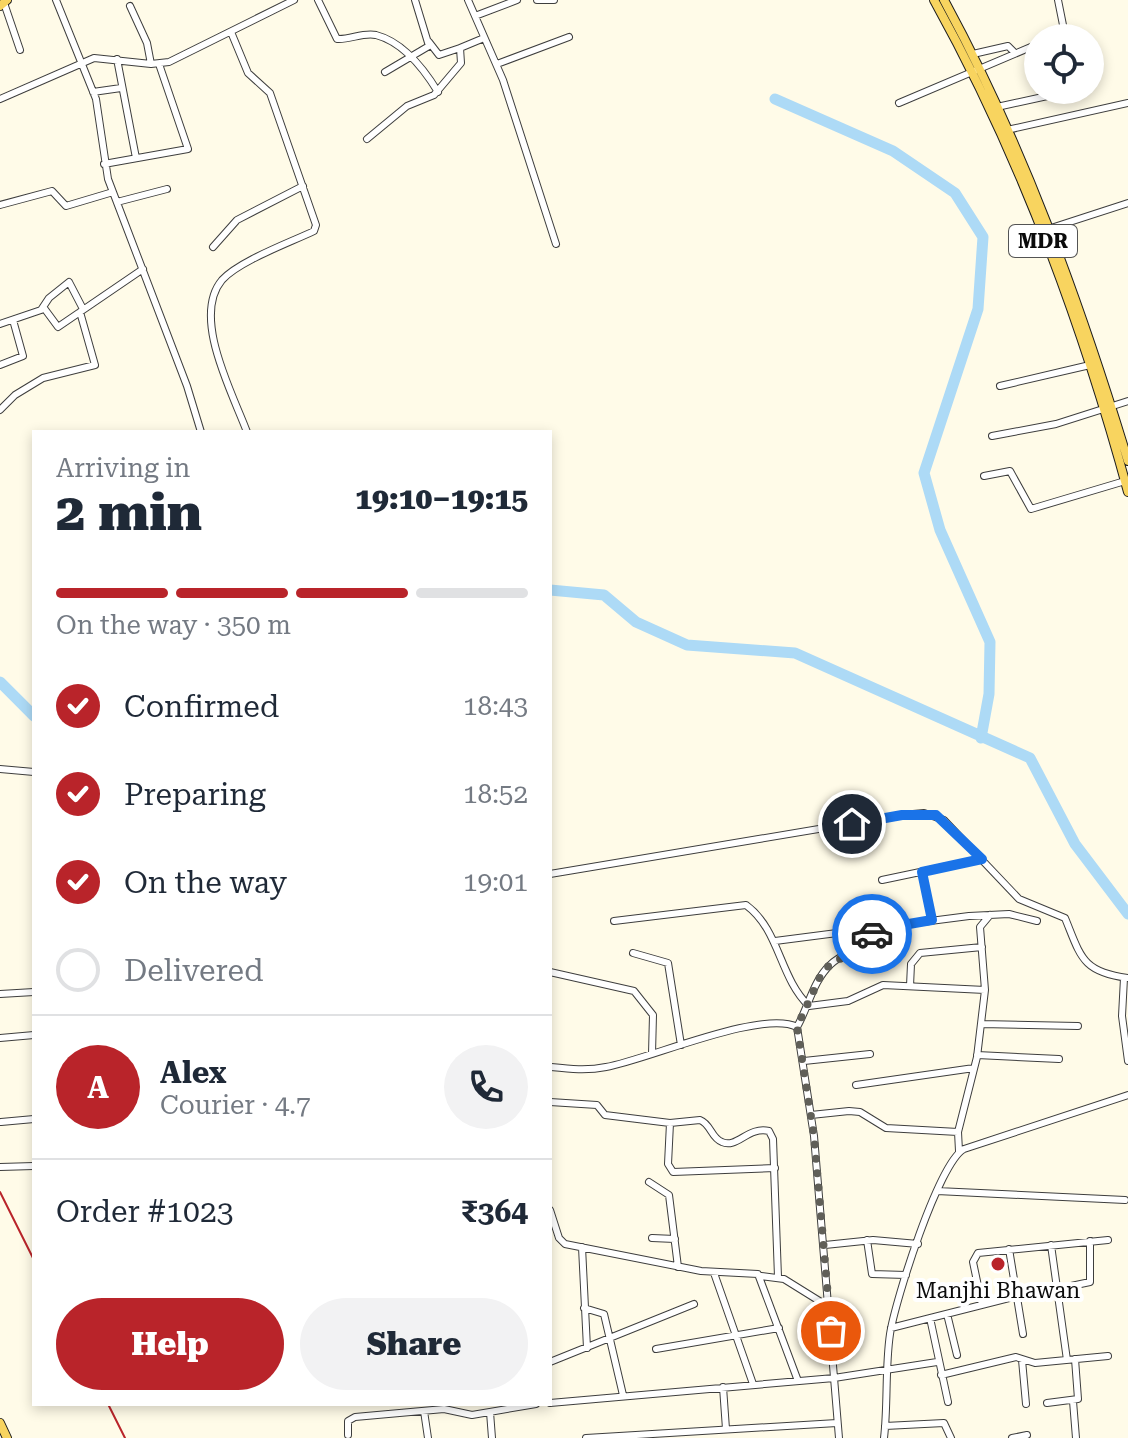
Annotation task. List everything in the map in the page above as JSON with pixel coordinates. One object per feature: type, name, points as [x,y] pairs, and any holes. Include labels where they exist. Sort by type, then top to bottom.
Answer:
[{"type":"main road","name":"MDR","points":[[934,0],[997,107],[1048,229],[1107,406],[1128,492]]},
{"type":"main road","name":"MDR","points":[[944,0],[973,54],[1128,459]]},
{"type":"main road","points":[[0,1423],[7,1438]]},
{"type":"street","points":[[273,0],[276,9]]},
{"type":"street","points":[[0,99],[100,57],[155,64],[195,52],[294,0]]},
{"type":"street","points":[[318,0],[337,39],[375,35],[411,57],[438,92]]},
{"type":"street","points":[[415,0],[429,42],[439,55],[484,38]]},
{"type":"street","points":[[468,0],[497,64],[556,244]]},
{"type":"street","points":[[475,16],[517,0]]},
{"type":"street","points":[[537,0],[554,0]]},
{"type":"street","points":[[1058,0],[1063,24]]},
{"type":"street","points":[[59,1],[93,92],[101,124],[104,164],[113,192],[200,430]]},
{"type":"street","points":[[4,3],[20,50]]},
{"type":"street","points":[[104,164],[188,149],[130,6]]},
{"type":"street","points":[[231,32],[248,73],[270,93],[316,229],[228,275],[220,282],[211,306],[211,332],[246,430]]},
{"type":"street","points":[[497,64],[569,37]]},
{"type":"street","points":[[385,72],[426,49],[429,42]]},
{"type":"street","points":[[973,54],[1008,46],[1015,53]]},
{"type":"street","points":[[367,139],[407,106],[438,92],[461,63],[460,48]]},
{"type":"street","points":[[899,103],[1024,49]]},
{"type":"street","points":[[117,59],[136,158]]},
{"type":"street","points":[[93,92],[121,88]]},
{"type":"street","points":[[997,107],[1024,101]]},
{"type":"street","points":[[1007,130],[1128,103]]},
{"type":"street","points":[[213,247],[237,220],[303,186]]},
{"type":"street","points":[[117,202],[167,189]]},
{"type":"street","points":[[0,205],[52,191],[66,206],[113,192]]},
{"type":"street","points":[[1048,229],[1128,203]]},
{"type":"street","points":[[44,308],[55,327],[143,269]]},
{"type":"street","points":[[0,324],[44,308],[49,298],[69,282],[81,311],[95,365],[43,378],[15,395],[0,410]]},
{"type":"street","points":[[0,365],[23,356],[13,320]]},
{"type":"street","points":[[1000,386],[1090,365]]},
{"type":"street","points":[[992,436],[1056,424],[1128,401]]},
{"type":"street","points":[[984,476],[1010,471],[1031,509],[1125,481]]},
{"type":"street","points":[[0,769],[32,772]]},
{"type":"street","points":[[552,874],[924,813],[944,820],[1022,901],[1065,918],[1084,962],[1099,972],[1126,978],[1122,1016],[1128,1061]]},
{"type":"street","points":[[882,880],[982,859]]},
{"type":"street","points":[[922,872],[932,920]]},
{"type":"street","points":[[1007,914],[1022,901]]},
{"type":"street","points":[[614,921],[668,917],[740,904],[751,909],[775,941],[786,977],[809,1006]]},
{"type":"street","points":[[775,941],[990,915],[1007,914],[1037,921]]},
{"type":"street","points":[[959,1151],[958,1132],[977,1055],[985,990],[980,927],[990,915]]},
{"type":"street","points":[[839,1438],[825,1245],[811,1115],[797,1027],[820,977],[830,964],[863,947],[874,930]]},
{"type":"street","points":[[910,986],[911,964],[920,953],[982,947]]},
{"type":"street","points":[[633,953],[668,963],[681,1045]]},
{"type":"street","points":[[552,972],[634,991],[653,1015],[652,1054]]},
{"type":"street","points":[[809,1006],[848,1001],[883,985],[985,990]]},
{"type":"street","points":[[0,994],[32,992]]},
{"type":"street","points":[[552,1067],[604,1068],[681,1045],[783,1022],[797,1027]]},
{"type":"street","points":[[981,1024],[1078,1026]]},
{"type":"street","points":[[0,1038],[32,1035]]},
{"type":"street","points":[[804,1061],[870,1054]]},
{"type":"street","points":[[977,1055],[1059,1059]]},
{"type":"street","points":[[856,1085],[974,1068]]},
{"type":"street","points":[[884,1438],[891,1328],[906,1275],[947,1167],[959,1151],[1128,1095]]},
{"type":"street","points":[[552,1102],[597,1105],[605,1115],[670,1123],[705,1121],[714,1136],[727,1143],[737,1142],[751,1131],[769,1131],[773,1139],[775,1168],[778,1277]]},
{"type":"street","points":[[811,1115],[860,1112],[886,1128],[958,1132]]},
{"type":"street","points":[[1,1122],[32,1119]]},
{"type":"street","points":[[670,1123],[668,1164],[673,1172],[775,1168]]},
{"type":"street","points":[[0,1167],[32,1166]]},
{"type":"street","points":[[649,1182],[669,1195],[678,1267]]},
{"type":"street","points":[[937,1191],[1125,1200]]},
{"type":"street","points":[[552,1216],[558,1235],[565,1244],[714,1273],[778,1277],[829,1307]]},
{"type":"street","points":[[552,1236],[558,1235]]},
{"type":"street","points":[[652,1238],[675,1239]]},
{"type":"street","points":[[825,1245],[867,1240],[918,1244]]},
{"type":"street","points":[[867,1240],[872,1274],[906,1275]]},
{"type":"street","points":[[982,1305],[973,1257],[1009,1249],[1108,1240]]},
{"type":"street","points":[[1057,1289],[1090,1282],[1090,1241]]},
{"type":"street","points":[[1051,1245],[1078,1394],[1073,1401],[1076,1438]]},
{"type":"street","points":[[582,1247],[587,1348]]},
{"type":"street","points":[[1009,1249],[1023,1334]]},
{"type":"street","points":[[714,1273],[753,1384]]},
{"type":"street","points":[[761,1276],[798,1381]]},
{"type":"street","points":[[891,1328],[1017,1296]]},
{"type":"street","points":[[552,1361],[694,1304]]},
{"type":"street","points":[[584,1308],[606,1316],[623,1395]]},
{"type":"street","points":[[947,1314],[957,1355]]},
{"type":"street","points":[[930,1318],[948,1402]]},
{"type":"street","points":[[656,1349],[779,1328]]},
{"type":"street","points":[[941,1375],[1022,1359],[1035,1363],[1108,1356]]},
{"type":"street","points":[[1022,1359],[1026,1404]]},
{"type":"street","points":[[552,1403],[834,1378],[937,1362]]},
{"type":"street","points":[[723,1387],[726,1429]]},
{"type":"street","points":[[1047,1403],[1073,1401]]},
{"type":"street","points":[[348,1435],[348,1421],[355,1417],[449,1407],[461,1415],[512,1406]]},
{"type":"street","points":[[424,1411],[428,1438]]},
{"type":"street","points":[[490,1412],[492,1438]]},
{"type":"street","points":[[586,1438],[691,1435],[726,1429],[837,1423]]},
{"type":"street","points":[[885,1426],[944,1423],[951,1438]]},
{"type":"street","points":[[1012,1438],[1027,1435]]},
{"type":"waterway","points":[[775,99],[893,151],[955,193],[983,237],[978,309],[924,473],[940,530],[990,642],[989,694],[981,738]]},
{"type":"waterway","points":[[552,590],[604,595],[636,622],[687,645],[795,653],[1030,758],[1075,844],[1128,914]]},
{"type":"waterway","points":[[0,682],[32,714]]},
{"type":"railway","points":[[0,1192],[32,1256]]},
{"type":"railway","points":[[109,1406],[125,1438]]},
{"type":"way so far","points":[[831,1331],[814,1136],[797,1027],[820,977],[830,964],[863,947],[872,934]]},
{"type":"place","name":"Manjhi Bhawan","points":[[998,1264]]},
{"type":"route","points":[[852,824],[902,815],[936,815],[982,859],[970,865],[922,872],[932,920],[874,930],[872,934]]}]
